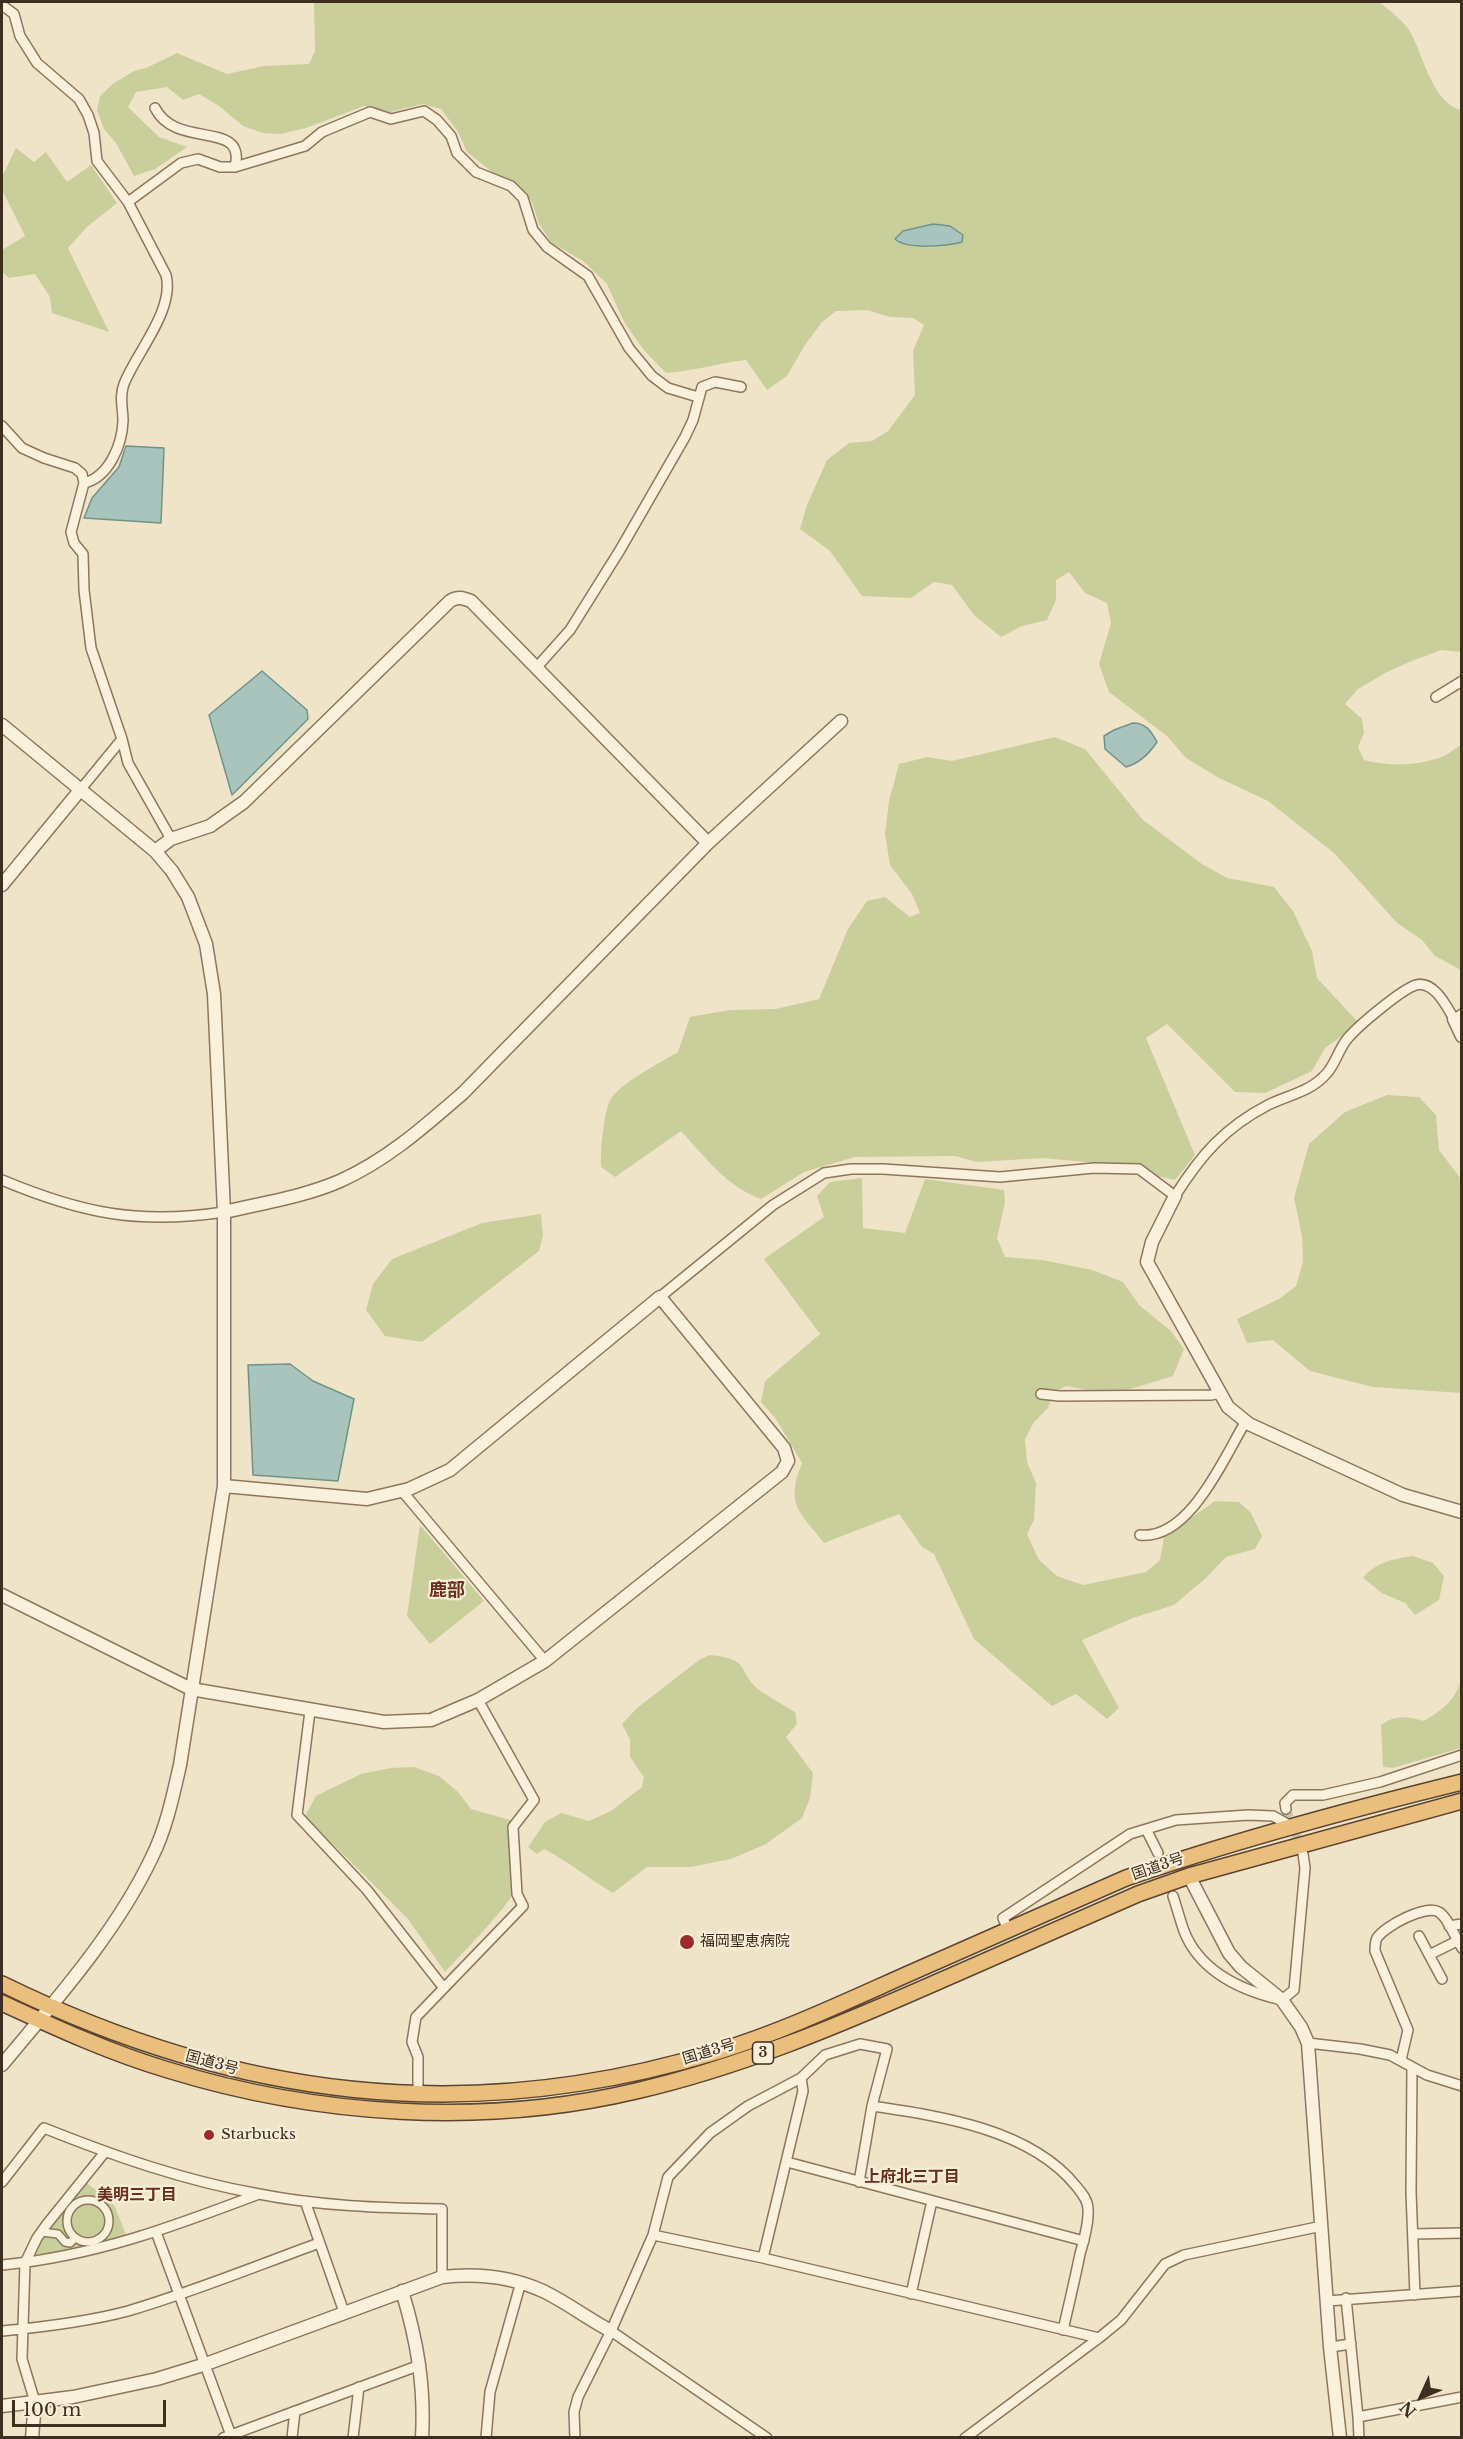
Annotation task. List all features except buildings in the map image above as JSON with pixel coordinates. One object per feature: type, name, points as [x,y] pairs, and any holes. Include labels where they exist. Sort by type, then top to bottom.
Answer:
[{"type":"highway","name":"国道3号","points":[[2,1984],[49,2007],[175,2053],[274,2079],[357,2091],[444,2095],[505,2093],[575,2085],[616,2078],[717,2051],[840,2005],[1126,1878],[1291,1826],[1461,1782]]},
{"type":"highway","name":"国道3号","points":[[2,2003],[75,2037],[166,2070],[219,2085],[273,2096],[362,2108],[444,2112],[505,2111],[635,2091],[719,2068],[799,2041],[1138,1894],[1189,1876],[1461,1800]]},
{"type":"street","points":[[2,5],[15,14],[20,36],[37,63],[79,99],[94,133],[97,161],[128,202],[166,275],[167,292],[154,327],[124,384],[121,397],[123,421],[121,438],[108,467],[93,481],[84,483]]},
{"type":"street","points":[[155,108],[159,116],[175,128],[188,133],[222,137],[235,146],[238,155],[236,167]]},
{"type":"street","points":[[128,202],[182,163],[198,159],[220,167],[236,167],[305,146],[322,132],[370,112],[391,119],[424,111],[437,120],[451,135],[457,153],[476,172],[511,186],[523,198],[533,230],[547,247],[588,276],[630,348],[652,376],[668,388],[698,397]]},
{"type":"street","points":[[536,668],[570,630],[620,550],[685,437],[693,420],[702,387],[715,382],[741,387]]},
{"type":"street","points":[[2,426],[22,447],[44,458],[75,468],[82,474],[84,483],[70,532],[74,543],[83,554],[84,590],[91,648],[128,763],[171,839]]},
{"type":"street","points":[[155,851],[171,839],[210,826],[244,802],[455,598],[471,601],[708,843]]},
{"type":"street","points":[[1436,697],[1461,681]]},
{"type":"street","points":[[2,1180],[82,1209],[153,1219],[192,1217],[224,1212],[297,1195],[340,1181],[388,1154],[463,1092],[708,843],[841,720]]},
{"type":"street","points":[[2,725],[155,851],[172,871],[188,897],[206,944],[214,994],[224,1212],[224,1486],[180,1765],[171,1806],[153,1857],[119,1916],[2,2065]]},
{"type":"street","points":[[2,885],[122,739]]},
{"type":"street","points":[[1461,1036],[1458,1017],[1428,986],[1417,985],[1396,997],[1347,1038],[1327,1073],[1306,1090],[1270,1104],[1239,1121],[1196,1162],[1175,1196],[1152,1242],[1147,1262],[1228,1407],[1246,1421],[1403,1495],[1461,1512]]},
{"type":"street","points":[[224,1486],[367,1499],[402,1491],[450,1470],[773,1205],[824,1173],[852,1169],[883,1169],[1000,1177],[1094,1168],[1139,1169],[1175,1196]]},
{"type":"street","points":[[2,1595],[191,1689],[384,1722],[432,1720],[478,1700],[545,1661],[782,1472],[788,1461],[784,1448],[660,1297]]},
{"type":"street","points":[[1041,1394],[1082,1396],[1211,1395],[1220,1393]]},
{"type":"street","points":[[1140,1535],[1153,1536],[1176,1524],[1207,1490],[1246,1421]]},
{"type":"street","points":[[402,1491],[545,1661]]},
{"type":"street","points":[[418,2094],[418,2057],[412,2042],[416,2017],[442,1987],[523,1906],[517,1894],[513,1827],[534,1800],[478,1700]]},
{"type":"street","points":[[310,1711],[297,1815],[367,1890],[442,1987]]},
{"type":"street","points":[[1286,1809],[1285,1803],[1293,1795],[1323,1795],[1380,1782],[1461,1755]]},
{"type":"street","points":[[1008,1930],[1003,1918],[1130,1834],[1147,1831],[1176,1820],[1248,1815],[1273,1816],[1291,1826]]},
{"type":"street","points":[[1147,1831],[1158,1853]]},
{"type":"street","points":[[1282,2000],[1294,1990],[1305,1868],[1303,1854]]},
{"type":"street","points":[[1189,1876],[1230,1953],[1241,1967],[1282,2000],[1301,2027],[1308,2043],[1330,2347],[1340,2438]]},
{"type":"street","points":[[1173,1896],[1185,1933],[1198,1953],[1218,1974],[1242,1987],[1282,2000]]},
{"type":"street","points":[[1401,2060],[1408,2030],[1375,1951],[1375,1940],[1385,1928],[1431,1910],[1440,1913],[1459,1945],[1429,1955]]},
{"type":"street","points":[[1449,1926],[1461,1924]]},
{"type":"street","points":[[1419,1936],[1442,1979]]},
{"type":"street","points":[[1308,2043],[1360,2049],[1401,2060],[1426,2074],[1461,2086]]},
{"type":"street","points":[[575,2438],[574,2412],[578,2397],[611,2331],[653,2235],[668,2177],[710,2133],[739,2113],[801,2078],[825,2055],[860,2044],[887,2049],[872,2106],[859,2182]]},
{"type":"street","points":[[1412,2067],[1411,2192],[1415,2295]]},
{"type":"street","points":[[763,2259],[803,2091],[801,2078]]},
{"type":"street","points":[[872,2106],[985,2128],[1014,2140],[1052,2162],[1067,2174],[1089,2208],[1084,2241],[1063,2330]]},
{"type":"street","points":[[2,2182],[45,2128],[105,2152],[172,2173],[259,2194],[305,2201],[386,2208],[442,2209],[442,2277]]},
{"type":"street","points":[[32,2438],[35,2402],[22,2359],[25,2263],[41,2232],[105,2152]]},
{"type":"street","points":[[787,2162],[1084,2241]]},
{"type":"street","points":[[2,2265],[54,2259],[116,2245],[259,2194]]},
{"type":"street","points":[[85,2200],[98,2202],[107,2213],[109,2220],[105,2234],[93,2242],[75,2238],[69,2231],[67,2218],[73,2206],[85,2200]]},
{"type":"street","points":[[305,2201],[344,2312]]},
{"type":"street","points":[[911,2294],[932,2201]]},
{"type":"street","points":[[965,2438],[1121,2320],[1164,2264],[1184,2255],[1322,2226]]},
{"type":"street","points":[[41,2232],[58,2234],[65,2242],[70,2242],[75,2238]]},
{"type":"street","points":[[156,2232],[206,2364],[229,2436],[420,2365]]},
{"type":"street","points":[[1413,2234],[1461,2233]]},
{"type":"street","points":[[105,2234],[116,2245]]},
{"type":"street","points":[[653,2235],[1099,2338]]},
{"type":"street","points":[[2,2331],[64,2324],[126,2311],[319,2243]]},
{"type":"street","points":[[2,2406],[115,2390],[206,2364],[442,2277],[492,2276],[521,2283],[544,2292],[611,2331],[767,2438]]},
{"type":"street","points":[[486,2438],[490,2392],[521,2283]]},
{"type":"street","points":[[402,2291],[414,2330],[420,2365],[424,2411],[422,2438]]},
{"type":"street","points":[[1327,2301],[1461,2291]]},
{"type":"street","points":[[1346,2298],[1359,2438]]},
{"type":"street","points":[[1330,2347],[1350,2343]]},
{"type":"street","points":[[353,2438],[359,2387]]},
{"type":"street","points":[[1358,2417],[1461,2397]]},
{"type":"street","points":[[292,2438],[295,2411]]},
{"type":"green space","points":[[314,2],[1379,2],[1405,25],[1412,35],[1430,78],[1444,99],[1461,110],[1462,652],[1441,650],[1387,672],[1358,689],[1345,704],[1362,719],[1364,733],[1358,747],[1364,760],[1391,764],[1418,763],[1439,758],[1461,745],[1461,970],[1435,956],[1422,940],[1397,923],[1334,853],[1268,801],[1219,778],[1186,758],[1167,736],[1109,692],[1099,664],[1111,623],[1107,603],[1085,593],[1069,572],[1056,580],[1056,600],[1047,620],[1022,626],[1001,637],[974,615],[952,585],[934,582],[911,598],[862,596],[830,551],[800,529],[807,505],[827,460],[849,443],[872,441],[888,431],[915,395],[913,351],[924,325],[913,318],[890,317],[867,310],[836,311],[822,322],[787,376],[767,390],[746,360],[666,373],[643,349],[624,322],[607,284],[583,261],[552,243],[539,224],[532,202],[515,183],[497,176],[467,152],[458,132],[441,109],[423,104],[390,112],[364,106],[306,128],[281,134],[263,133],[243,126],[219,106],[199,94],[183,100],[167,87],[136,92],[128,107],[159,137],[187,147],[155,169],[134,176],[116,143],[104,129],[97,110],[100,96],[114,83],[134,71],[146,68],[177,53],[227,74],[264,66],[309,64],[315,51]]},
{"type":"green space","points":[[16,148],[34,162],[46,152],[67,182],[91,165],[117,203],[87,227],[68,248],[109,332],[52,313],[50,297],[35,274],[9,278],[2,272],[2,250],[25,236],[2,190],[2,177]]},
{"type":"green space","points":[[1055,737],[1085,749],[1143,820],[1202,864],[1227,878],[1274,887],[1293,911],[1312,951],[1317,978],[1357,1021],[1325,1048],[1312,1071],[1265,1093],[1235,1092],[1167,1024],[1146,1038],[1195,1155],[1175,1180],[1096,1163],[1043,1158],[977,1162],[955,1156],[855,1157],[804,1172],[761,1199],[737,1187],[727,1179],[681,1131],[615,1177],[601,1167],[602,1141],[609,1102],[617,1091],[633,1079],[678,1052],[690,1017],[730,1010],[776,1009],[819,999],[848,929],[867,901],[885,897],[910,917],[920,913],[912,894],[890,865],[885,834],[889,801],[899,764],[927,757],[952,761]]},
{"type":"green space","points":[[1387,1095],[1419,1097],[1436,1115],[1439,1150],[1461,1179],[1461,1393],[1373,1387],[1310,1371],[1273,1340],[1247,1343],[1237,1319],[1279,1299],[1296,1286],[1303,1262],[1302,1236],[1294,1198],[1309,1144],[1345,1112]]},
{"type":"green space","points":[[862,1178],[863,1228],[905,1233],[925,1179],[1004,1190],[1005,1202],[997,1238],[1005,1257],[1042,1260],[1092,1270],[1123,1282],[1139,1305],[1171,1331],[1184,1349],[1173,1376],[1124,1391],[1088,1390],[1066,1386],[1053,1393],[1048,1408],[1034,1422],[1025,1439],[1027,1462],[1036,1483],[1034,1520],[1027,1534],[1039,1560],[1057,1576],[1083,1585],[1146,1572],[1160,1560],[1164,1537],[1215,1501],[1239,1502],[1251,1513],[1262,1536],[1255,1549],[1226,1557],[1206,1578],[1174,1605],[1133,1618],[1082,1640],[1119,1708],[1107,1719],[1076,1694],[1052,1706],[974,1639],[934,1554],[922,1547],[899,1514],[824,1543],[797,1507],[795,1489],[802,1463],[776,1419],[761,1402],[765,1381],[820,1334],[764,1259],[824,1217],[817,1196],[830,1182]]},
{"type":"green space","points":[[541,1214],[543,1236],[539,1251],[422,1342],[385,1336],[366,1310],[373,1284],[392,1259],[482,1223]]},
{"type":"green space","points":[[420,1525],[484,1601],[430,1644],[407,1616]]},
{"type":"green space","points":[[1413,1556],[1433,1563],[1444,1576],[1439,1600],[1415,1615],[1405,1603],[1382,1593],[1363,1578],[1379,1565]]},
{"type":"green space","points":[[710,1655],[739,1663],[754,1685],[762,1692],[795,1712],[797,1724],[786,1737],[813,1773],[810,1798],[802,1818],[766,1844],[731,1859],[691,1867],[647,1867],[613,1893],[544,1849],[537,1854],[528,1847],[545,1822],[561,1813],[589,1821],[611,1811],[642,1787],[644,1777],[630,1757],[630,1740],[622,1724],[637,1708],[699,1660]]},
{"type":"green space","points":[[1461,1678],[1461,1748],[1393,1768],[1383,1767],[1381,1725],[1402,1717],[1424,1721],[1443,1708],[1452,1698]]},
{"type":"green space","points":[[414,1767],[439,1776],[458,1792],[471,1809],[510,1820],[515,1866],[512,1894],[493,1921],[445,1972],[408,1919],[305,1816],[316,1796],[361,1774],[391,1768]]},
{"type":"green space","points":[[87,2183],[114,2205],[127,2237],[95,2246],[38,2256],[35,2252],[41,2240]]},
{"type":"water","points":[[933,224],[950,226],[963,235],[962,242],[918,246],[908,245],[895,239],[903,231]]},
{"type":"water","points":[[126,446],[164,448],[161,523],[84,518],[92,498],[119,467]]},
{"type":"water","points":[[262,671],[307,710],[308,719],[232,795],[209,715]]},
{"type":"water","points":[[1133,723],[1148,728],[1157,742],[1144,758],[1126,767],[1105,749],[1104,736]]},
{"type":"water","points":[[290,1364],[313,1381],[354,1399],[338,1481],[253,1475],[248,1365]]},
{"type":"tunnel","points":[[1286,1809],[1301,1848]]},
{"type":"place","name":"福岡聖恵病院","points":[[687,1942]]},
{"type":"place","name":"Starbucks","points":[[209,2135]]},
{"type":"district","name":"鹿部","points":[[447,1591]]},
{"type":"district","name":"上府北三丁目","points":[[912,2177]]},
{"type":"district","name":"美明三丁目","points":[[137,2195]]}]
